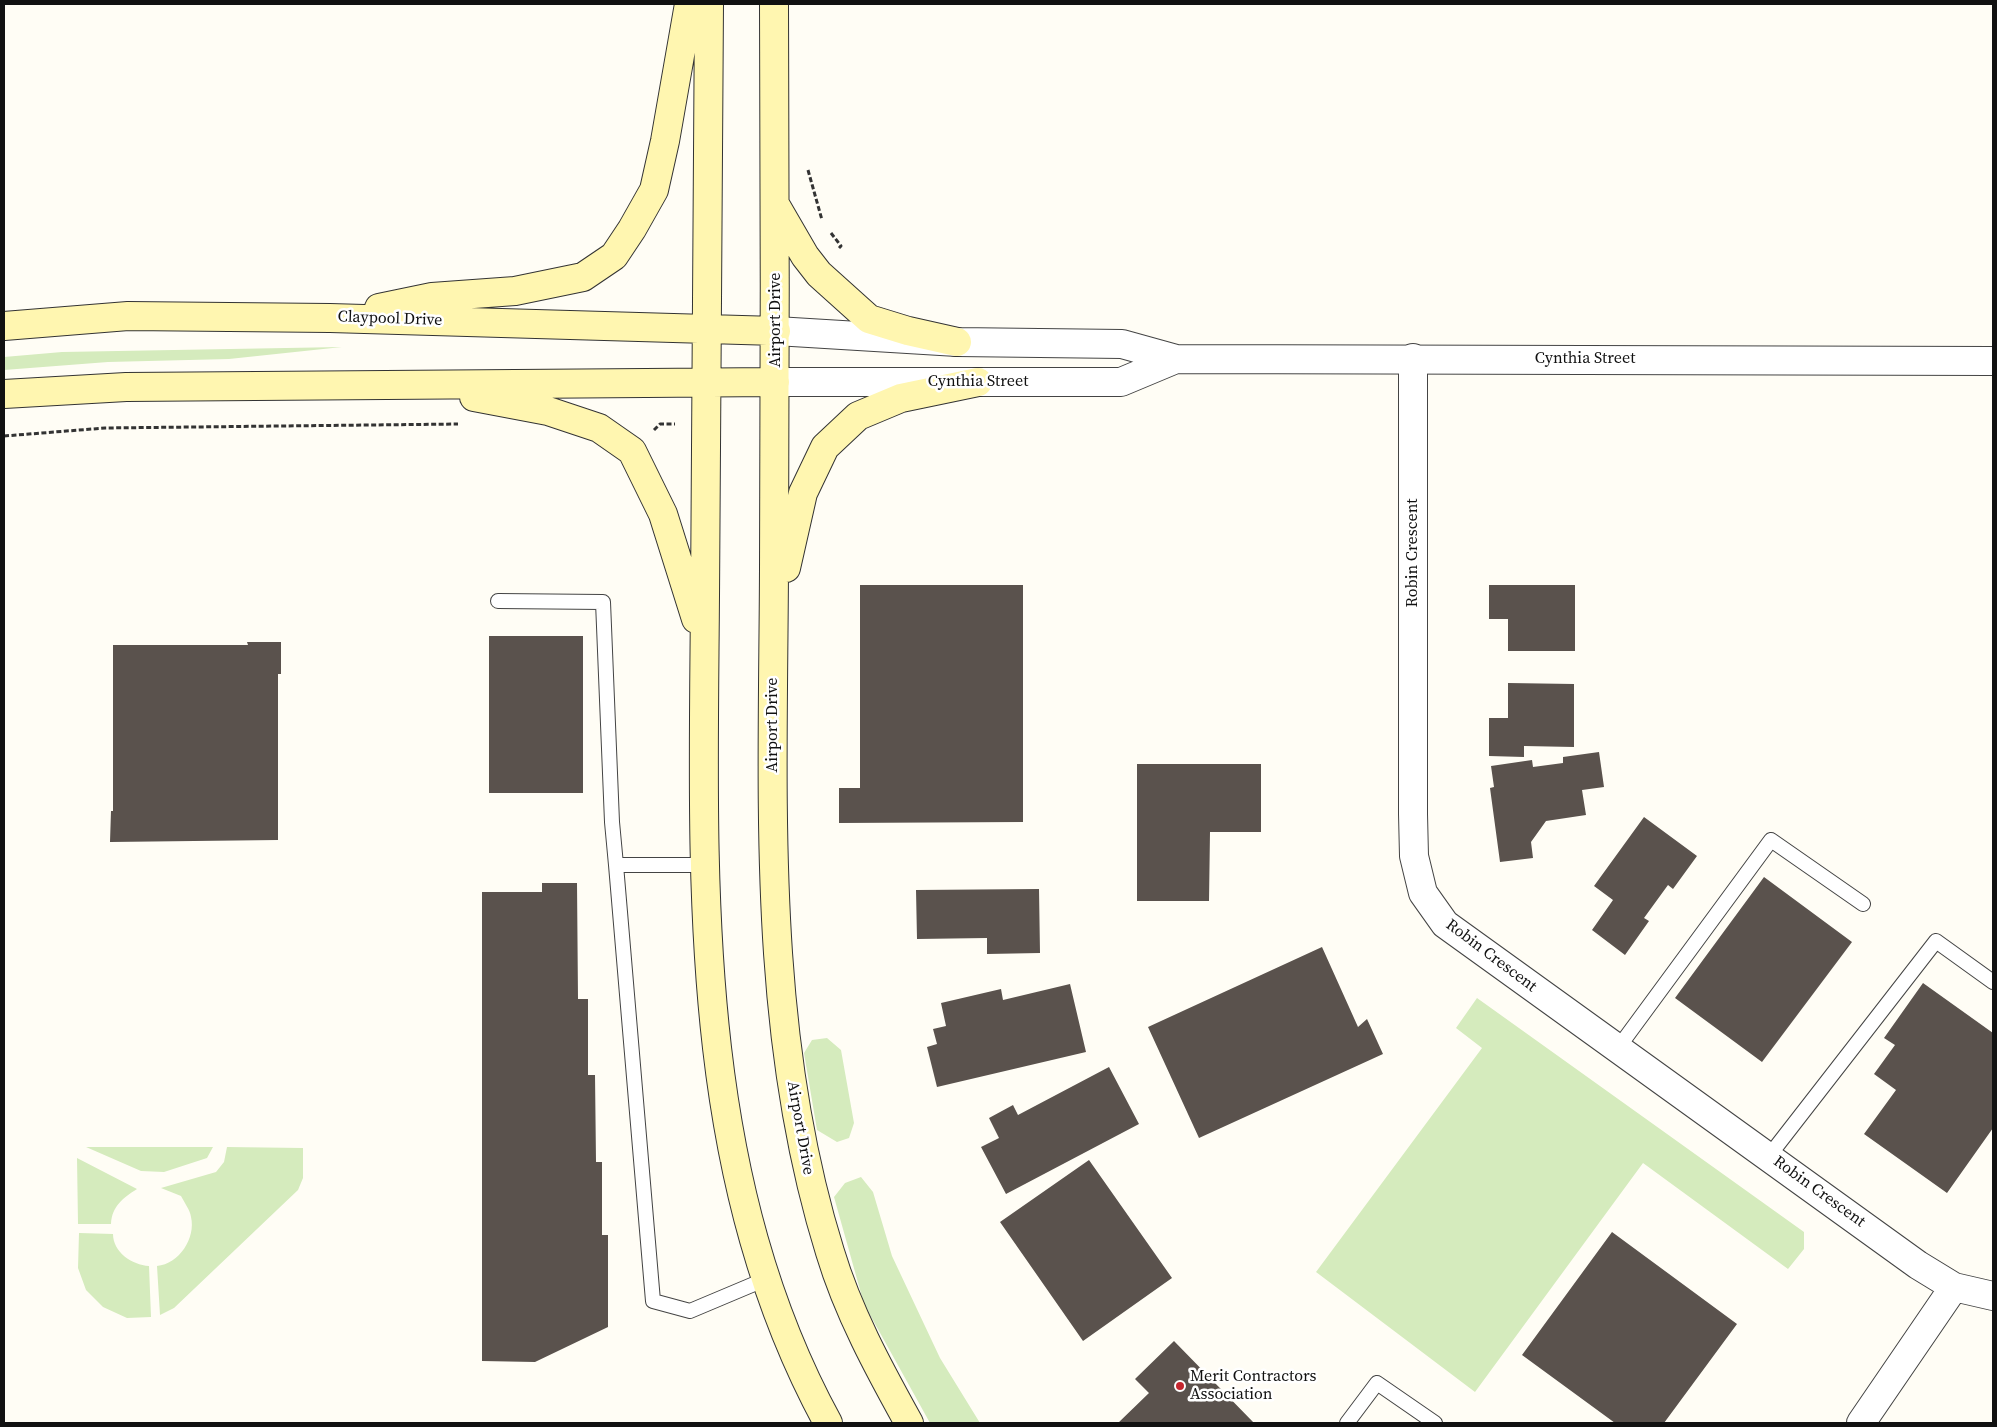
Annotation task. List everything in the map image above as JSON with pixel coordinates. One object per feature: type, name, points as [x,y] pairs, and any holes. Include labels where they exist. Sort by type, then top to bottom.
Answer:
[{"type":"main road","points":[[330,318],[432,297],[514,291],[583,277],[614,256],[654,190],[665,141],[689,4]]},
{"type":"main road","points":[[710,4],[704,646],[709,978],[722,1092],[745,1204],[766,1280],[811,1393],[828,1423]]},
{"type":"main road","name":"Airport Drive","points":[[774,4],[776,331],[775,931],[783,1018],[794,1104],[810,1182],[831,1256],[859,1325],[909,1423]]},
{"type":"main road","points":[[775,205],[805,256],[819,274],[869,319],[908,331],[957,342]]},
{"type":"main road","name":"Claypool Drive","points":[[4,326],[128,316],[330,318],[776,331]]},
{"type":"main road","points":[[4,394],[126,387],[775,382]]},
{"type":"main road","points":[[774,646],[787,559],[803,493],[826,447],[858,416],[901,398],[978,382]]},
{"type":"main road","points":[[370,384],[489,399],[548,411],[599,428],[632,451],[663,514],[704,646]]},
{"type":"street","name":"Cynthia Street","points":[[776,331],[957,342],[1122,344],[1176,359],[1412,358],[1993,361]]},
{"type":"street","name":"Robin Crescent","points":[[1412,358],[1412,814],[1414,856],[1423,893],[1445,924],[1918,1265],[1954,1287],[1993,1296]]},
{"type":"street","name":"Cynthia Street","points":[[775,382],[1121,382],[1176,359]]},
{"type":"street","points":[[1861,1423],[1954,1287]]},
{"type":"lane","points":[[498,601],[604,602],[612,822],[653,1301],[690,1311],[766,1280]]},
{"type":"lane","points":[[1618,1048],[1770,840],[1863,904]]},
{"type":"lane","points":[[616,865],[706,865]]},
{"type":"lane","points":[[1769,1156],[1936,940],[1993,982]]},
{"type":"lane","points":[[1347,1423],[1377,1383],[1435,1423]]},
{"type":"path","points":[[4,436],[105,428],[462,424]]},
{"type":"path","points":[[632,451],[660,424],[706,424]]},
{"type":"green space","points":[[342,347],[229,359],[108,362],[4,370],[4,357],[62,352]]},
{"type":"green space","points":[[1477,998],[1804,1232],[1804,1249],[1788,1269],[1643,1163],[1475,1392],[1316,1272],[1482,1048],[1456,1028]]},
{"type":"green space","points":[[827,1038],[841,1050],[854,1123],[849,1138],[837,1142],[817,1130],[804,1053],[812,1040]]},
{"type":"green space","points":[[86,1147],[213,1147],[207,1158],[164,1172],[141,1171]]},
{"type":"green space","points":[[227,1147],[303,1148],[303,1178],[298,1190],[174,1308],[160,1315],[157,1266],[165,1264],[179,1255],[188,1241],[192,1225],[191,1217],[181,1196],[161,1188],[216,1172],[224,1162]]},
{"type":"green space","points":[[77,1158],[137,1189],[116,1207],[111,1224],[78,1224]]},
{"type":"green space","points":[[861,1177],[873,1192],[892,1256],[940,1358],[980,1423],[930,1423],[864,1304],[834,1197],[845,1183]]},
{"type":"green space","points":[[79,1233],[113,1234],[114,1241],[120,1252],[136,1263],[149,1266],[151,1317],[127,1318],[103,1307],[86,1290],[78,1268]]},
{"type":"building","points":[[860,585],[1023,585],[1023,822],[839,823],[839,788],[860,788]]},
{"type":"building","points":[[1489,585],[1575,585],[1575,651],[1508,651],[1508,619],[1489,619]]},
{"type":"building","points":[[489,636],[583,636],[583,793],[489,793]]},
{"type":"building","points":[[247,642],[281,642],[281,674],[278,674],[278,840],[110,842],[111,811],[113,811],[113,645],[248,645]]},
{"type":"building","points":[[1508,683],[1574,684],[1574,747],[1524,746],[1524,757],[1489,756],[1489,718],[1508,718]]},
{"type":"building","points":[[1599,752],[1604,787],[1582,790],[1586,815],[1546,821],[1531,842],[1533,858],[1500,862],[1490,788],[1494,787],[1491,766],[1532,760],[1533,767],[1563,763],[1563,757]]},
{"type":"building","points":[[1137,764],[1261,764],[1261,832],[1210,832],[1209,901],[1137,901]]},
{"type":"building","points":[[1644,817],[1697,856],[1673,889],[1668,885],[1644,918],[1649,921],[1625,955],[1592,930],[1613,900],[1594,886]]},
{"type":"building","points":[[1764,877],[1852,942],[1762,1062],[1675,998]]},
{"type":"building","points":[[542,883],[577,883],[578,999],[588,999],[588,1075],[595,1075],[596,1162],[602,1162],[602,1235],[608,1235],[608,1327],[535,1362],[482,1361],[482,892],[542,892]]},
{"type":"building","points":[[1039,889],[1040,953],[987,954],[987,938],[917,939],[916,890]]},
{"type":"building","points":[[1322,947],[1358,1027],[1367,1019],[1383,1054],[1199,1138],[1148,1027]]},
{"type":"building","points":[[1923,983],[1993,1033],[1993,1128],[1947,1193],[1864,1134],[1896,1090],[1874,1074],[1895,1045],[1884,1038]]},
{"type":"building","points":[[1070,984],[1086,1052],[937,1087],[927,1047],[937,1044],[933,1029],[946,1026],[941,1003],[1001,989],[1003,1000]]},
{"type":"building","points":[[1109,1067],[1139,1124],[1006,1194],[981,1147],[999,1138],[989,1118],[1013,1105],[1018,1115]]},
{"type":"building","points":[[1089,1160],[1172,1278],[1083,1341],[1000,1222]]},
{"type":"building","points":[[1612,1232],[1737,1324],[1664,1423],[1615,1423],[1522,1355]]},
{"type":"building","name":"Merit Contractors Association","points":[[1174,1341],[1254,1423],[1118,1423],[1149,1393],[1135,1379]]},
{"type":"place","name":"Merit Contractors Association","points":[[1180,1386]]}]
